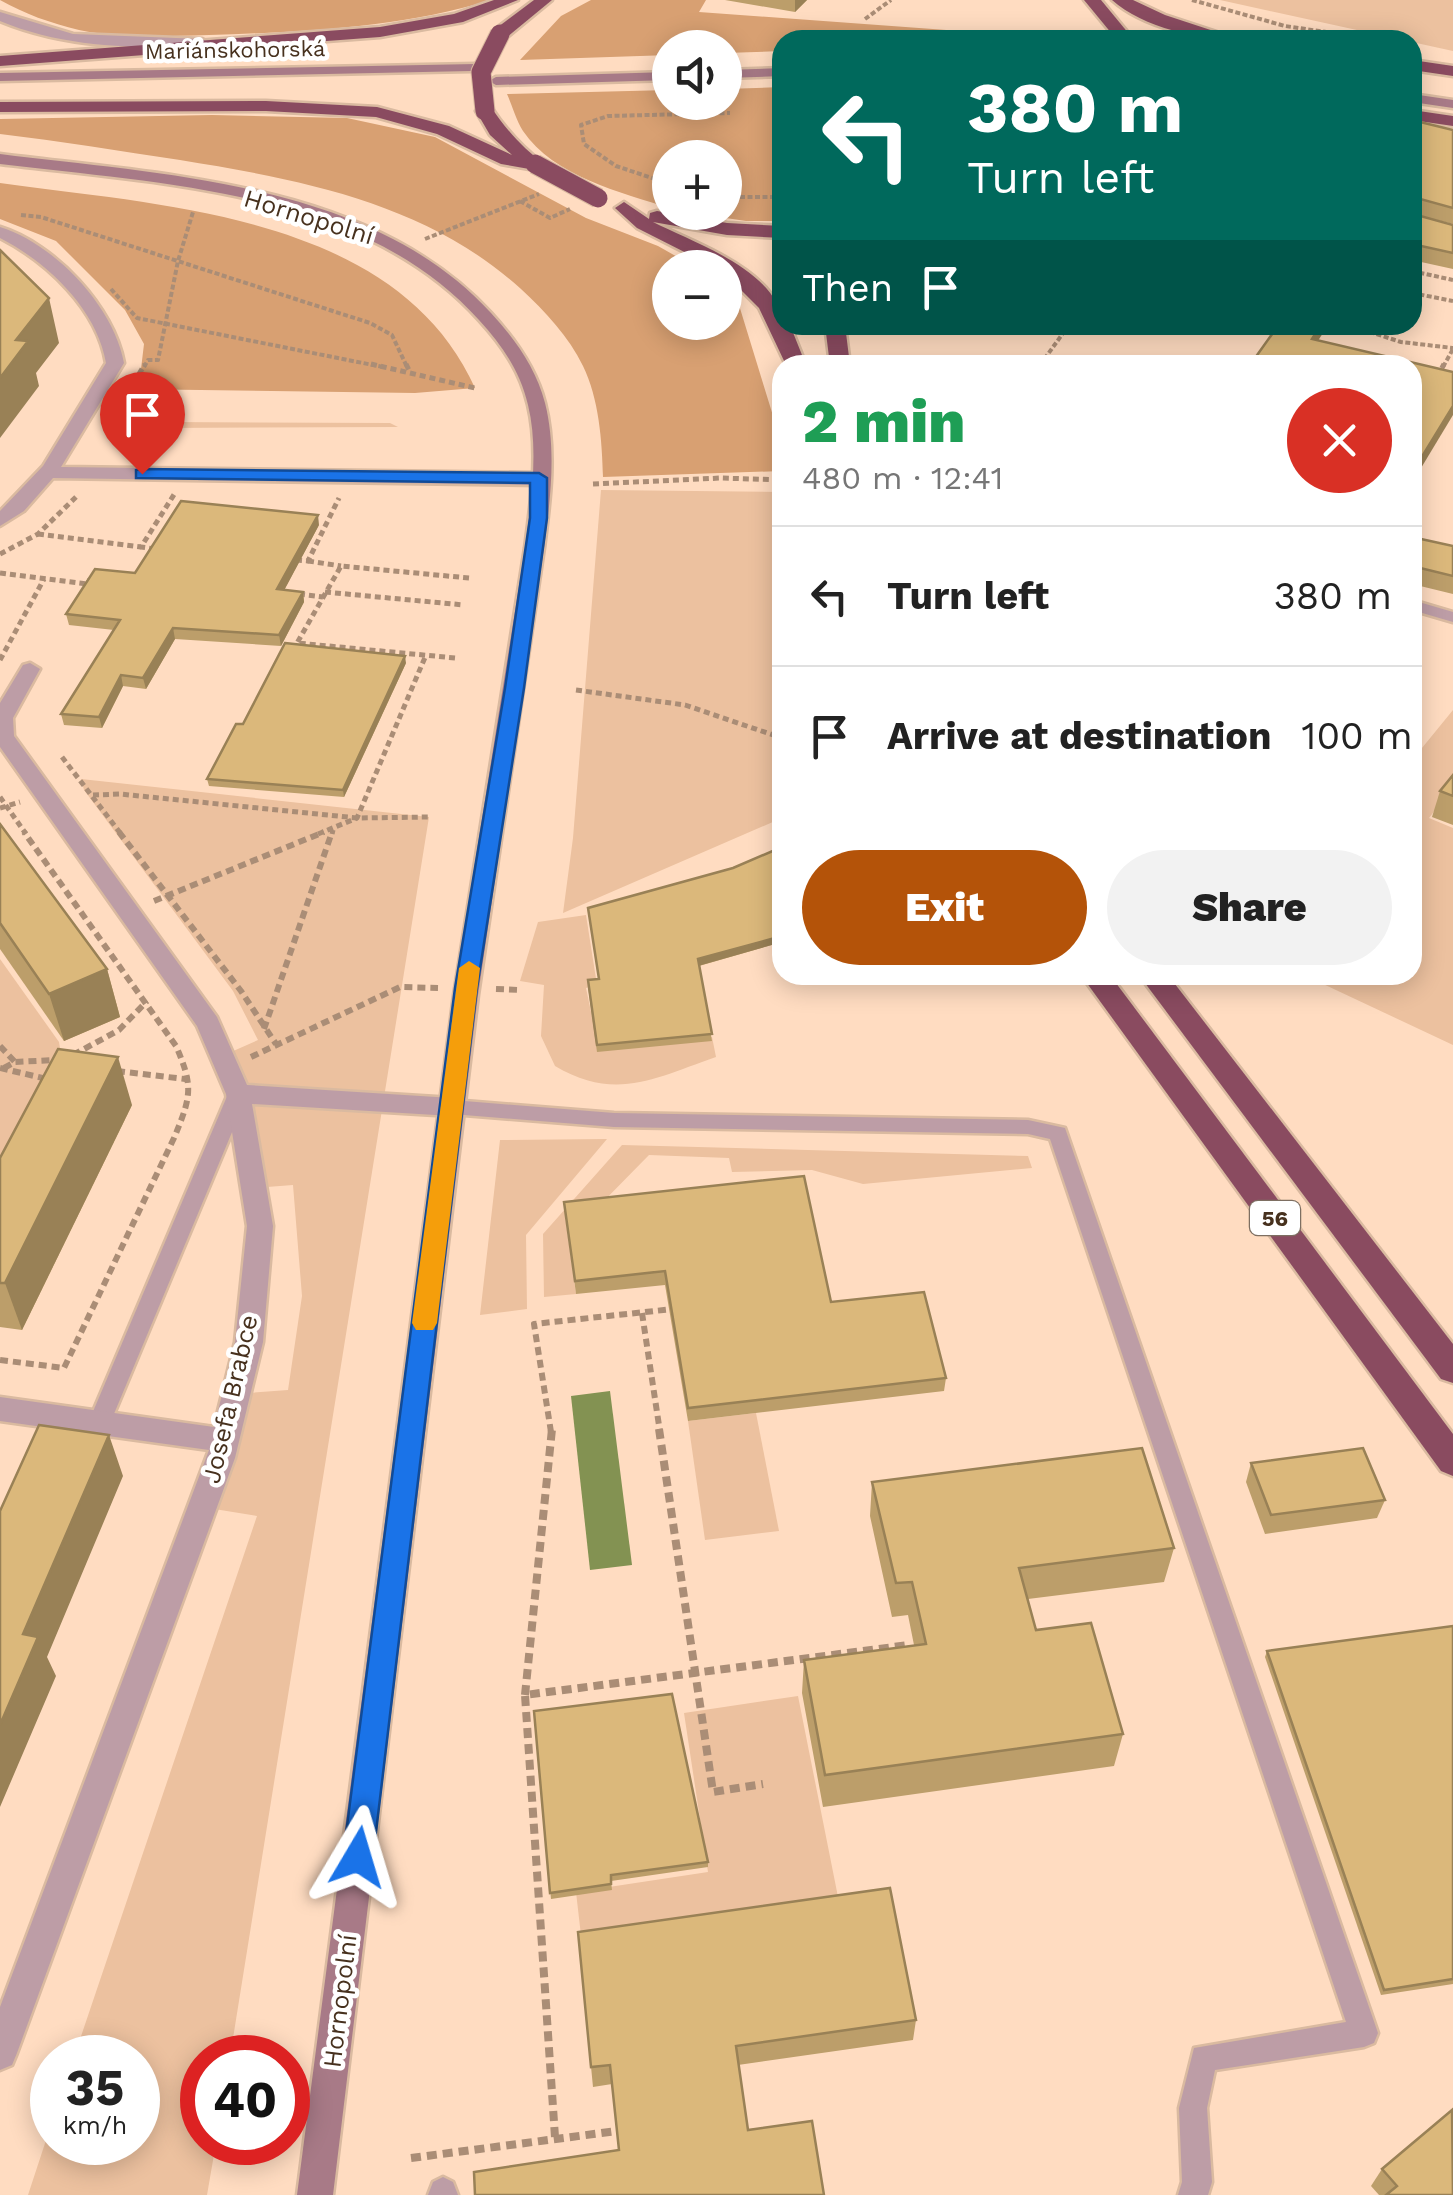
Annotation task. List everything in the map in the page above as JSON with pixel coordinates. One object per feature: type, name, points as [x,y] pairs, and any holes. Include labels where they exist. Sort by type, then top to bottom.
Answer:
[{"type":"highway","points":[[0,61],[417,26],[457,18],[510,0]]},
{"type":"highway","points":[[521,160],[485,110],[480,72],[500,34],[544,0]]},
{"type":"highway","points":[[1126,3],[1159,19],[1198,30]]},
{"type":"highway","points":[[1098,5],[1119,30]]},
{"type":"highway","points":[[1422,66],[1453,71]]},
{"type":"highway","points":[[0,107],[266,106],[377,112],[443,130],[521,160],[624,208],[692,224],[772,231]]},
{"type":"highway","points":[[1422,116],[1453,121]]},
{"type":"highway","points":[[624,208],[637,222],[706,253],[742,276],[772,308]]},
{"type":"highway","name":"56","points":[[1102,985],[1453,1461]]},
{"type":"highway","name":"56","points":[[1161,985],[1453,1369]]},
{"type":"street","points":[[0,16],[54,35],[146,44],[237,42]]},
{"type":"street","points":[[742,59],[772,58]]},
{"type":"street","points":[[652,63],[497,74],[652,76]]},
{"type":"street","points":[[742,73],[772,72]]},
{"type":"street","name":"Mariánskohorská","points":[[0,76],[470,74],[0,89]]},
{"type":"street","points":[[1422,83],[1453,88]]},
{"type":"street","points":[[1422,99],[1453,104]]},
{"type":"street","name":"Hornopolní","points":[[0,159],[269,202],[354,228],[401,248],[460,288],[507,340],[536,404],[541,429],[538,518],[466,988],[315,2195]]},
{"type":"street","points":[[0,232],[24,243],[93,309],[116,349],[116,363],[46,472],[26,500],[0,520]]},
{"type":"street","points":[[46,472],[539,478]]},
{"type":"street","name":"Josefa Brabce","points":[[0,2053],[225,1440],[249,1342],[260,1226],[238,1094],[208,1024],[3,736],[2,718],[30,669]]},
{"type":"street","points":[[238,1094],[452,1107]]},
{"type":"street","points":[[0,1409],[225,1440]]},
{"type":"lane","points":[[1422,608],[1453,617]]},
{"type":"lane","points":[[100,1421],[238,1094]]},
{"type":"lane","points":[[452,1107],[614,1120],[1028,1127],[1058,1132],[1364,2033],[1204,2058],[1193,2108],[1197,2182],[1194,2195]]},
{"type":"path","points":[[865,19],[891,0]]},
{"type":"path","points":[[1192,0],[1312,30]]},
{"type":"path","points":[[652,115],[608,116],[581,125],[584,144],[616,166],[652,178]]},
{"type":"path","points":[[401,248],[548,190]]},
{"type":"path","points":[[742,197],[772,198]]},
{"type":"path","points":[[520,202],[550,218],[574,208]]},
{"type":"path","points":[[184,242],[193,212]]},
{"type":"path","points":[[25,223],[16,215],[41,217],[370,323],[392,335],[410,372]]},
{"type":"path","points":[[1422,273],[1453,280]]},
{"type":"path","points":[[109,287],[137,318],[474,388]]},
{"type":"path","points":[[1422,295],[1453,301]]},
{"type":"path","points":[[1379,335],[1453,349],[1435,380],[1424,378]]},
{"type":"path","points":[[308,561],[351,475]]},
{"type":"path","points":[[593,484],[772,480]]},
{"type":"path","points":[[141,548],[163,508],[183,484]]},
{"type":"path","points":[[0,554],[38,534],[82,492]]},
{"type":"path","points":[[38,534],[164,551]]},
{"type":"path","points":[[288,559],[469,578]]},
{"type":"path","points":[[341,566],[297,643],[456,658]]},
{"type":"path","points":[[0,573],[88,584],[93,574]]},
{"type":"path","points":[[0,660],[44,580]]},
{"type":"path","points":[[288,592],[464,605]]},
{"type":"path","points":[[129,911],[357,818],[426,655]]},
{"type":"path","points":[[576,690],[685,705],[772,735]]},
{"type":"path","points":[[62,756],[242,991],[276,1044]]},
{"type":"path","points":[[93,795],[120,794],[357,818],[430,817]]},
{"type":"path","points":[[0,797],[147,1001],[176,1046],[191,1080],[174,1138],[64,1368],[0,1360]]},
{"type":"path","points":[[264,1029],[333,828]]},
{"type":"path","points":[[228,1069],[400,987],[520,990]]},
{"type":"path","points":[[4,1071],[15,1062],[65,1063],[120,1030],[147,1001]]},
{"type":"path","points":[[0,1046],[15,1062]]},
{"type":"path","points":[[103,1070],[191,1080]]},
{"type":"path","points":[[4,1071],[57,1078],[44,1097]]},
{"type":"path","points":[[555,2137],[526,1695],[552,1425],[534,1324],[680,1308]]},
{"type":"path","points":[[642,1314],[713,1792],[764,1784]]},
{"type":"path","points":[[526,1695],[909,1645]]},
{"type":"path","points":[[412,2158],[616,2132]]},
{"type":"shaded area","points":[[0,0],[491,0],[422,17],[351,27],[144,36],[79,30],[38,18]]},
{"type":"shaded area","points":[[591,0],[706,0],[699,12],[945,30],[772,30],[772,51],[742,52],[742,30],[652,30],[652,56],[520,60],[561,16]]},
{"type":"shaded area","points":[[1220,0],[1453,0],[1453,51],[1422,44],[1422,30],[1357,30]]},
{"type":"shaded area","points":[[772,87],[772,221],[742,220],[742,140],[652,140],[652,202],[590,181],[552,160],[521,127],[507,94],[652,90],[652,120],[742,120],[742,88]]},
{"type":"shaded area","points":[[212,115],[347,118],[435,137],[586,218],[665,250],[652,250],[652,340],[742,340],[742,315],[772,412],[772,471],[603,477],[593,392],[564,335],[530,297],[484,260],[445,235],[404,216],[272,176],[0,134],[0,119]]},
{"type":"shaded area","points":[[0,183],[202,212],[270,229],[334,253],[391,286],[439,330],[475,388],[415,393],[127,389],[141,369],[144,344],[125,310],[56,241],[0,219]]},
{"type":"shaded area","points":[[390,423],[398,427],[163,428],[160,425]]},
{"type":"shaded area","points":[[601,490],[772,492],[772,822],[563,913],[573,838]]},
{"type":"shaded area","points":[[1453,710],[1453,787],[1429,818],[1453,828],[1453,1045],[1325,985],[1422,985],[1422,748]]},
{"type":"shaded area","points":[[81,779],[429,817],[234,2035],[180,2035],[180,2165],[212,2165],[207,2195],[28,2195],[38,2165],[160,2165],[160,2035],[81,2035],[257,1516],[202,1507],[236,1394],[288,1390],[302,1296],[293,1185],[253,1188],[222,1056],[258,1040],[233,991],[84,790]]},
{"type":"shaded area","points":[[586,915],[597,985],[586,988],[599,1050],[712,1037],[716,1057],[654,1079],[617,1085],[577,1077],[555,1066],[541,1036],[544,985],[520,981],[538,922]]},
{"type":"shaded area","points":[[0,959],[59,1042],[67,1090],[0,1230]]},
{"type":"shaded area","points":[[607,1139],[526,1235],[527,1309],[480,1315],[500,1140]]},
{"type":"shaded area","points":[[622,1145],[1028,1156],[1032,1168],[863,1184],[812,1170],[732,1172],[729,1158],[649,1155],[592,1213],[565,1216],[576,1294],[544,1297],[543,1234]]},
{"type":"shaded area","points":[[610,1391],[632,1565],[590,1570],[571,1396]]},
{"type":"shaded area","points":[[756,1413],[779,1531],[705,1540],[688,1421]]},
{"type":"shaded area","points":[[798,1696],[842,1917],[583,1953],[576,1892],[708,1872],[684,1713]]},
{"type":"building","points":[[1422,122],[1453,130],[1453,208],[1422,199]]},
{"type":"building","points":[[1422,216],[1453,225],[1453,253],[1422,246]]},
{"type":"building","points":[[0,250],[49,298],[16,340],[28,341],[0,378]]},
{"type":"building","points":[[1271,335],[1315,335],[1312,339],[1380,355],[1257,355]]},
{"type":"building","points":[[1422,365],[1453,372],[1453,406],[1422,457]]},
{"type":"building","points":[[181,501],[318,515],[277,589],[303,592],[279,635],[173,628],[143,678],[121,675],[99,717],[61,714],[120,620],[66,614],[95,569],[135,573]]},
{"type":"building","points":[[1422,539],[1453,546],[1453,576],[1422,568]]},
{"type":"building","points":[[285,643],[405,656],[343,790],[207,779],[236,724],[243,724]]},
{"type":"building","points":[[1453,775],[1453,796],[1440,791]]},
{"type":"building","points":[[0,824],[107,969],[49,994],[0,923]]},
{"type":"building","points":[[772,851],[772,939],[698,959],[712,1034],[597,1045],[588,980],[599,979],[588,908],[733,868]]},
{"type":"building","points":[[58,1049],[118,1057],[5,1283],[0,1283],[0,1158]]},
{"type":"building","points":[[804,1176],[831,1302],[924,1292],[946,1378],[688,1408],[665,1271],[575,1281],[564,1202]]},
{"type":"building","points":[[39,1425],[109,1435],[23,1634],[38,1637],[0,1725],[0,1511]]},
{"type":"building","points":[[1142,1448],[1174,1548],[1019,1568],[1036,1630],[1091,1623],[1123,1734],[825,1775],[804,1660],[926,1644],[912,1582],[896,1583],[872,1482]]},
{"type":"building","points":[[1363,1448],[1385,1500],[1271,1515],[1251,1463]]},
{"type":"building","points":[[1453,1626],[1453,1979],[1384,1990],[1267,1651]]},
{"type":"building","points":[[672,1694],[708,1862],[611,1875],[611,1884],[550,1893],[534,1711]]},
{"type":"building","points":[[890,1888],[916,2020],[736,2046],[748,2130],[812,2121],[824,2195],[475,2195],[474,2172],[619,2150],[610,2065],[591,2067],[578,1932]]},
{"type":"building","points":[[1452,2110],[1453,2195],[1386,2195],[1397,2186],[1382,2169]]},
{"type":"slow traffic","points":[[425,1323],[469,968]]},
{"type":"route","points":[[142,474],[539,478],[538,518],[514,688],[466,988],[358,1857]]}]
